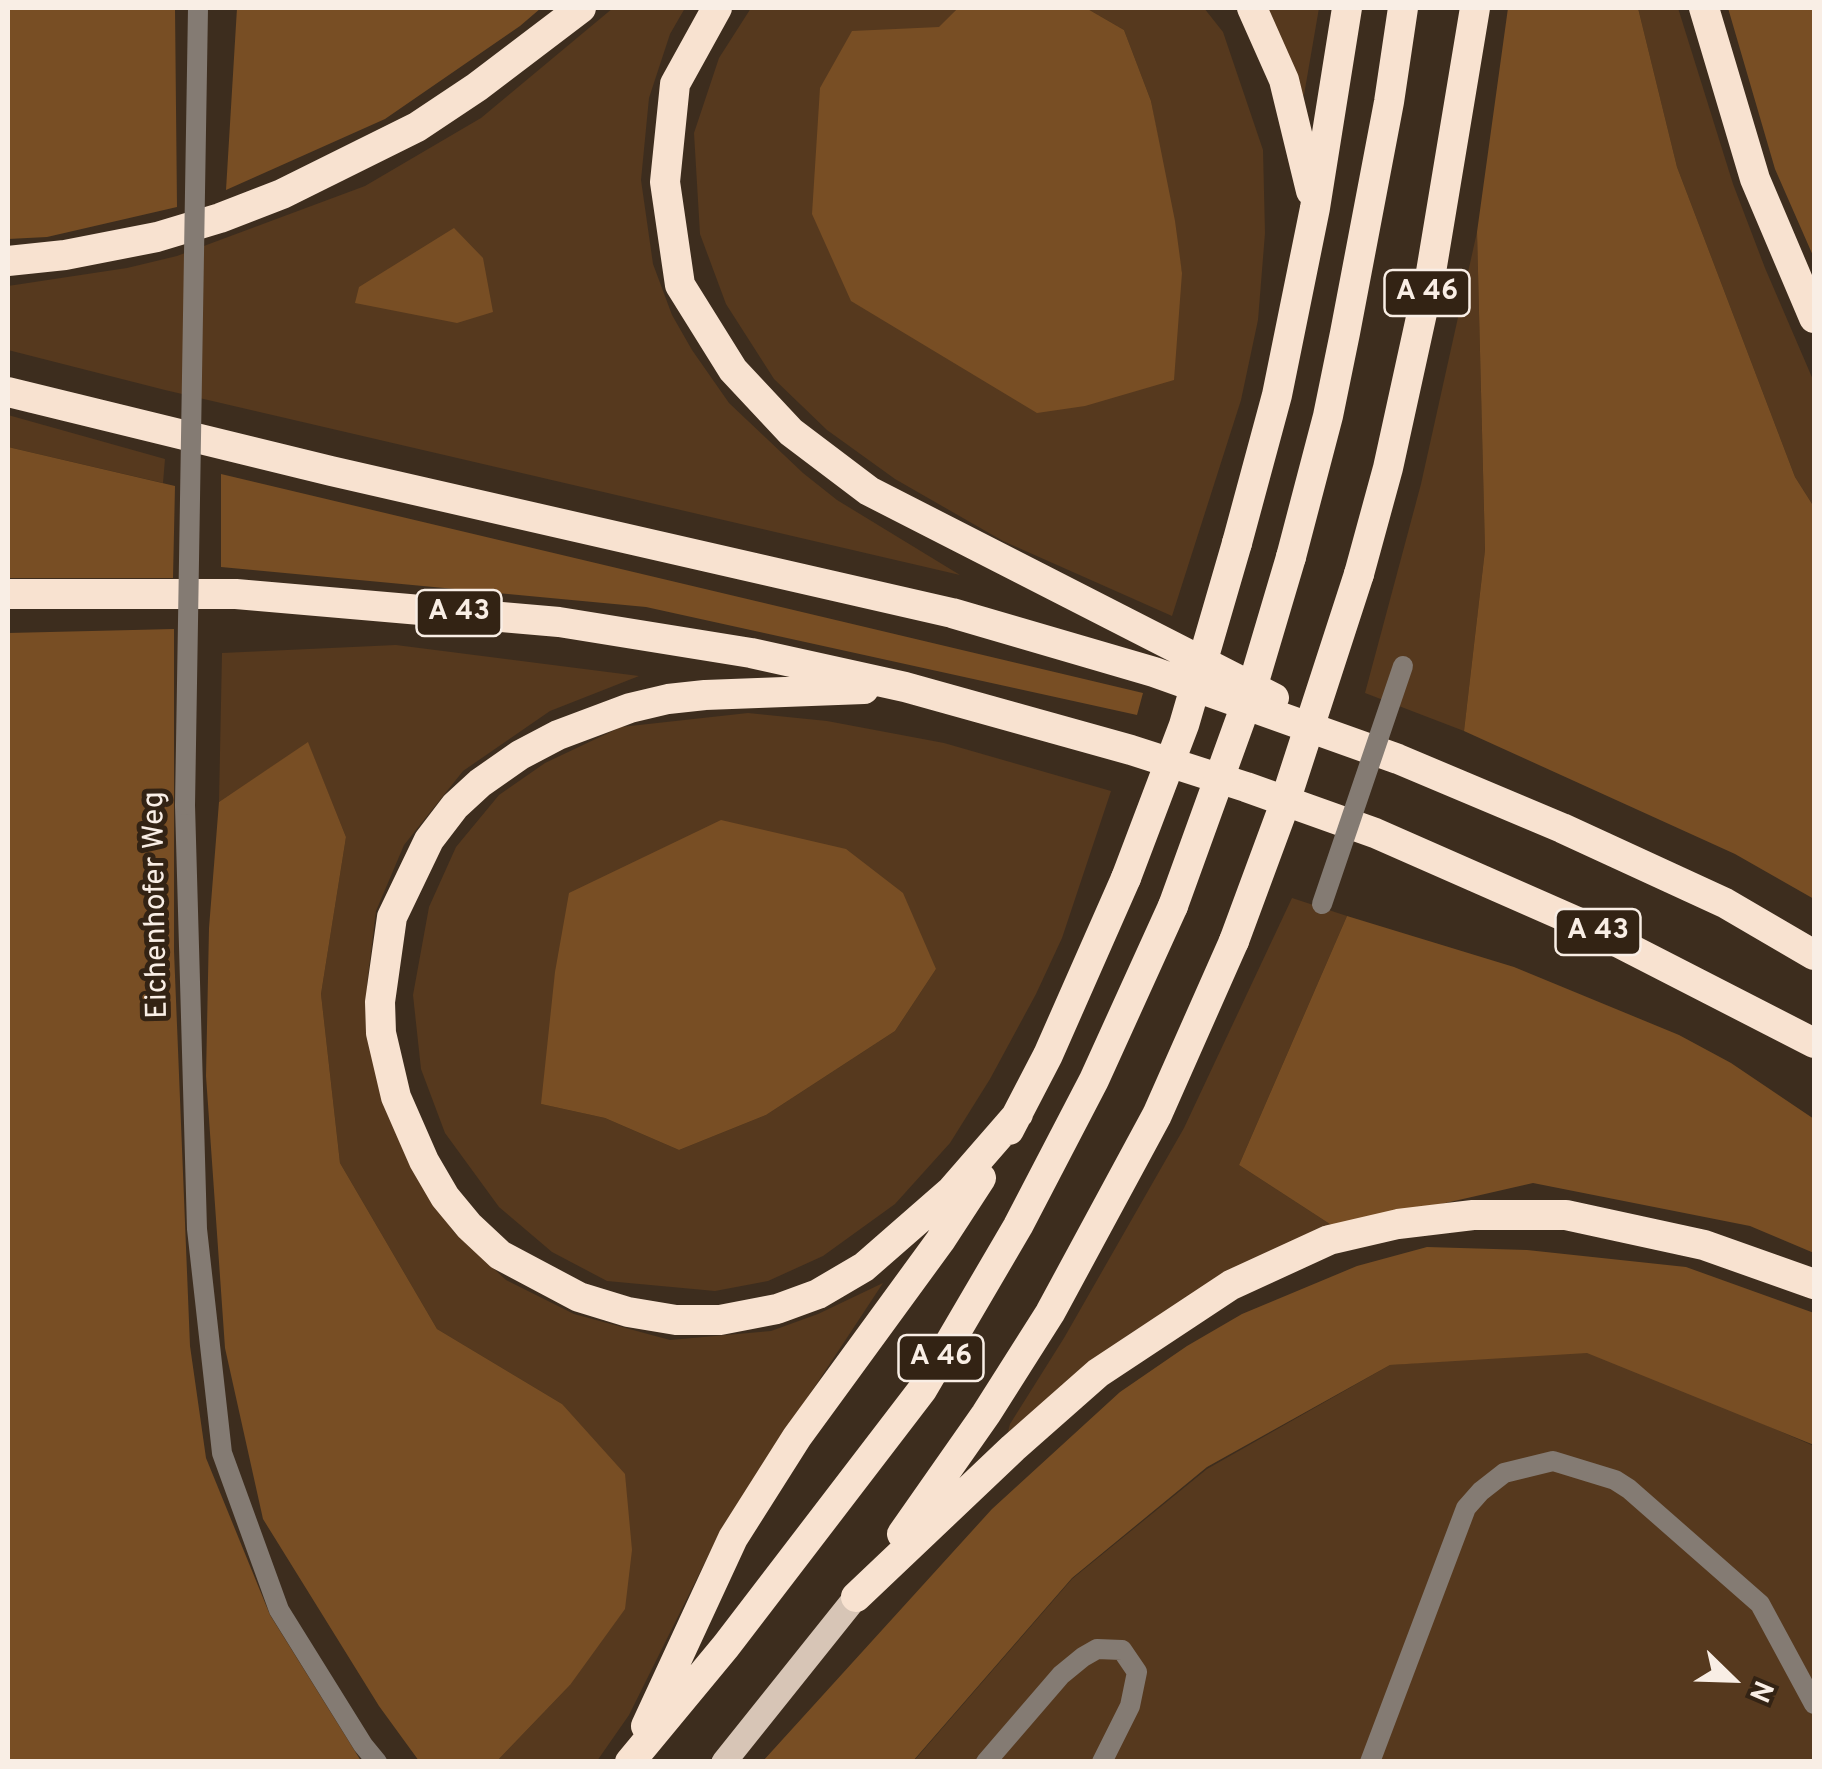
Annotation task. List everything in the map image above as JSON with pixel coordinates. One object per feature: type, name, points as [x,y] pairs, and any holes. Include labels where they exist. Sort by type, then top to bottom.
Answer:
[{"type":"highway","points":[[8,261],[65,255],[157,237],[282,194],[417,127],[581,8]]},
{"type":"highway","points":[[716,8],[675,84],[664,182],[680,285],[733,370],[791,432],[869,491],[1382,753]]},
{"type":"highway","points":[[1252,8],[1284,80],[1315,208]]},
{"type":"highway","points":[[630,1761],[733,1538],[788,1450],[950,1226],[1018,1114],[1126,878],[1184,725],[1278,395],[1315,208],[1347,8]]},
{"type":"highway","name":"A 46","points":[[630,1761],[726,1646],[922,1390],[1018,1226],[1094,1080],[1173,906],[1253,684],[1328,416],[1403,8]]},
{"type":"highway","name":"A 46","points":[[856,1597],[986,1414],[1050,1313],[1157,1115],[1234,941],[1288,795],[1359,574],[1388,468],[1431,272],[1475,8]]},
{"type":"highway","points":[[1704,8],[1755,179],[1814,318]]},
{"type":"highway","name":"A 43","points":[[8,392],[331,471],[952,613],[1154,672],[1382,753],[1562,828],[1726,902],[1814,955]]},
{"type":"highway","name":"A 43","points":[[8,594],[236,594],[559,622],[750,653],[905,687],[1164,760],[1375,833],[1582,924],[1814,1043]]},
{"type":"highway","points":[[905,687],[668,698],[595,719],[558,735],[480,783],[455,806],[429,840],[392,917],[384,958],[380,1017],[396,1097],[424,1161],[445,1197],[500,1255],[578,1298],[676,1320],[720,1320],[777,1308],[818,1294],[864,1266],[951,1191],[1018,1114]]},
{"type":"highway","points":[[856,1597],[1098,1372],[1231,1285],[1329,1240],[1398,1224],[1473,1215],[1566,1216],[1704,1245],[1814,1284]]},
{"type":"main road","name":"A 46","points":[[724,1762],[856,1597]]},
{"type":"street","name":"Eichenhofer Weg","points":[[198,8],[185,805],[197,1229],[222,1453],[279,1610],[377,1762]]},
{"type":"street","points":[[1322,904],[1403,666]]},
{"type":"street","points":[[1370,1762],[1466,1508],[1480,1491],[1504,1473],[1552,1461],[1614,1480],[1629,1489],[1760,1604],[1814,1704]]},
{"type":"street","points":[[986,1762],[1061,1676],[1083,1657],[1097,1649],[1122,1650],[1137,1672],[1130,1706],[1102,1762]]},
{"type":"shaded area","points":[[8,8],[175,8],[177,207],[47,237],[8,239]]},
{"type":"shaded area","points":[[237,8],[541,8],[385,119],[226,190]]},
{"type":"shaded area","points":[[613,8],[685,8],[670,34],[649,98],[641,180],[653,264],[672,315],[692,350],[729,403],[803,473],[837,500],[960,575],[8,350],[8,286],[127,268],[177,256],[365,186],[481,118]]},
{"type":"shaded area","points":[[751,8],[958,8],[940,27],[1182,273],[1151,101],[1124,30],[1086,8],[1204,8],[1223,32],[1263,150],[1265,233],[1258,320],[1241,400],[1172,616],[1003,541],[895,479],[827,430],[774,379],[726,304],[700,234],[694,133],[719,58]]},
{"type":"shaded area","points":[[958,8],[1086,8],[1124,30],[1151,101],[1175,221],[1182,273],[1174,380],[1085,406],[1037,413],[851,301],[812,214],[820,88],[852,31],[939,27]]},
{"type":"shaded area","points":[[1265,8],[1319,8],[1304,95],[1301,95]]},
{"type":"shaded area","points":[[1508,8],[1638,8],[1677,167],[1795,477],[1814,507],[1814,899],[1735,854],[1464,731],[1485,550],[1477,232]]},
{"type":"shaded area","points":[[1638,8],[1678,8],[1733,184],[1814,382],[1814,507],[1795,477],[1677,167]]},
{"type":"shaded area","points":[[1728,8],[1814,8],[1814,258],[1775,169]]},
{"type":"shaded area","points":[[454,228],[483,258],[493,312],[457,323],[355,303],[359,287]]},
{"type":"shaded area","points":[[1477,232],[1485,550],[1464,731],[1365,693],[1421,484]]},
{"type":"shaded area","points":[[8,415],[165,459],[163,483],[8,447]]},
{"type":"shaded area","points":[[8,447],[175,486],[173,578],[8,578]]},
{"type":"shaded area","points":[[221,474],[1143,693],[1137,715],[646,607],[221,567]]},
{"type":"shaded area","points":[[174,629],[174,951],[190,1346],[206,1458],[270,1615],[361,1761],[8,1761],[8,633]]},
{"type":"shaded area","points":[[396,645],[639,676],[550,711],[463,771],[404,845],[376,911],[367,984],[371,1047],[387,1114],[420,1183],[454,1232],[506,1280],[574,1314],[670,1340],[771,1331],[883,1283],[723,1526],[629,1715],[597,1761],[497,1761],[570,1685],[562,1404],[437,1329],[340,1163],[321,994],[346,837],[308,743],[219,802],[222,653]]},
{"type":"shaded area","points":[[748,713],[827,721],[944,743],[1111,791],[1062,938],[990,1079],[950,1143],[895,1204],[823,1256],[768,1281],[715,1291],[607,1281],[552,1252],[499,1207],[445,1133],[421,1069],[413,995],[429,907],[456,847],[499,795],[545,763],[621,727]],"holes":[[[936,969],[895,1031],[766,1115],[679,1150],[605,1118],[541,1104]]]},
{"type":"shaded area","points":[[308,742],[346,837],[321,994],[340,1163],[437,1329],[562,1404],[625,1474],[632,1550],[625,1609],[570,1685],[497,1761],[419,1761],[379,1706],[263,1519],[225,1348],[206,1076],[209,928],[219,802]]},
{"type":"shaded area","points":[[721,820],[846,849],[903,893],[936,969],[895,1031],[766,1115],[679,1150],[605,1118],[541,1104],[555,972],[569,893]]},
{"type":"shaded area","points":[[1292,898],[1347,916],[1239,1165],[1336,1228],[1205,1288],[1128,1335],[1008,1432],[1184,1128]]},
{"type":"shaded area","points":[[1347,916],[1514,967],[1679,1035],[1731,1063],[1814,1119],[1814,1253],[1750,1226],[1533,1183],[1336,1228],[1239,1165]]},
{"type":"shaded area","points":[[1427,1247],[1527,1250],[1686,1267],[1814,1313],[1814,1445],[1587,1353],[1390,1365],[1207,1467],[1072,1578],[913,1761],[763,1761],[992,1509],[1120,1392],[1242,1314],[1357,1266]]},
{"type":"shaded area","points":[[1593,1350],[1814,1446],[1814,1761],[913,1762],[1072,1579],[1207,1469],[1390,1365]]}]
